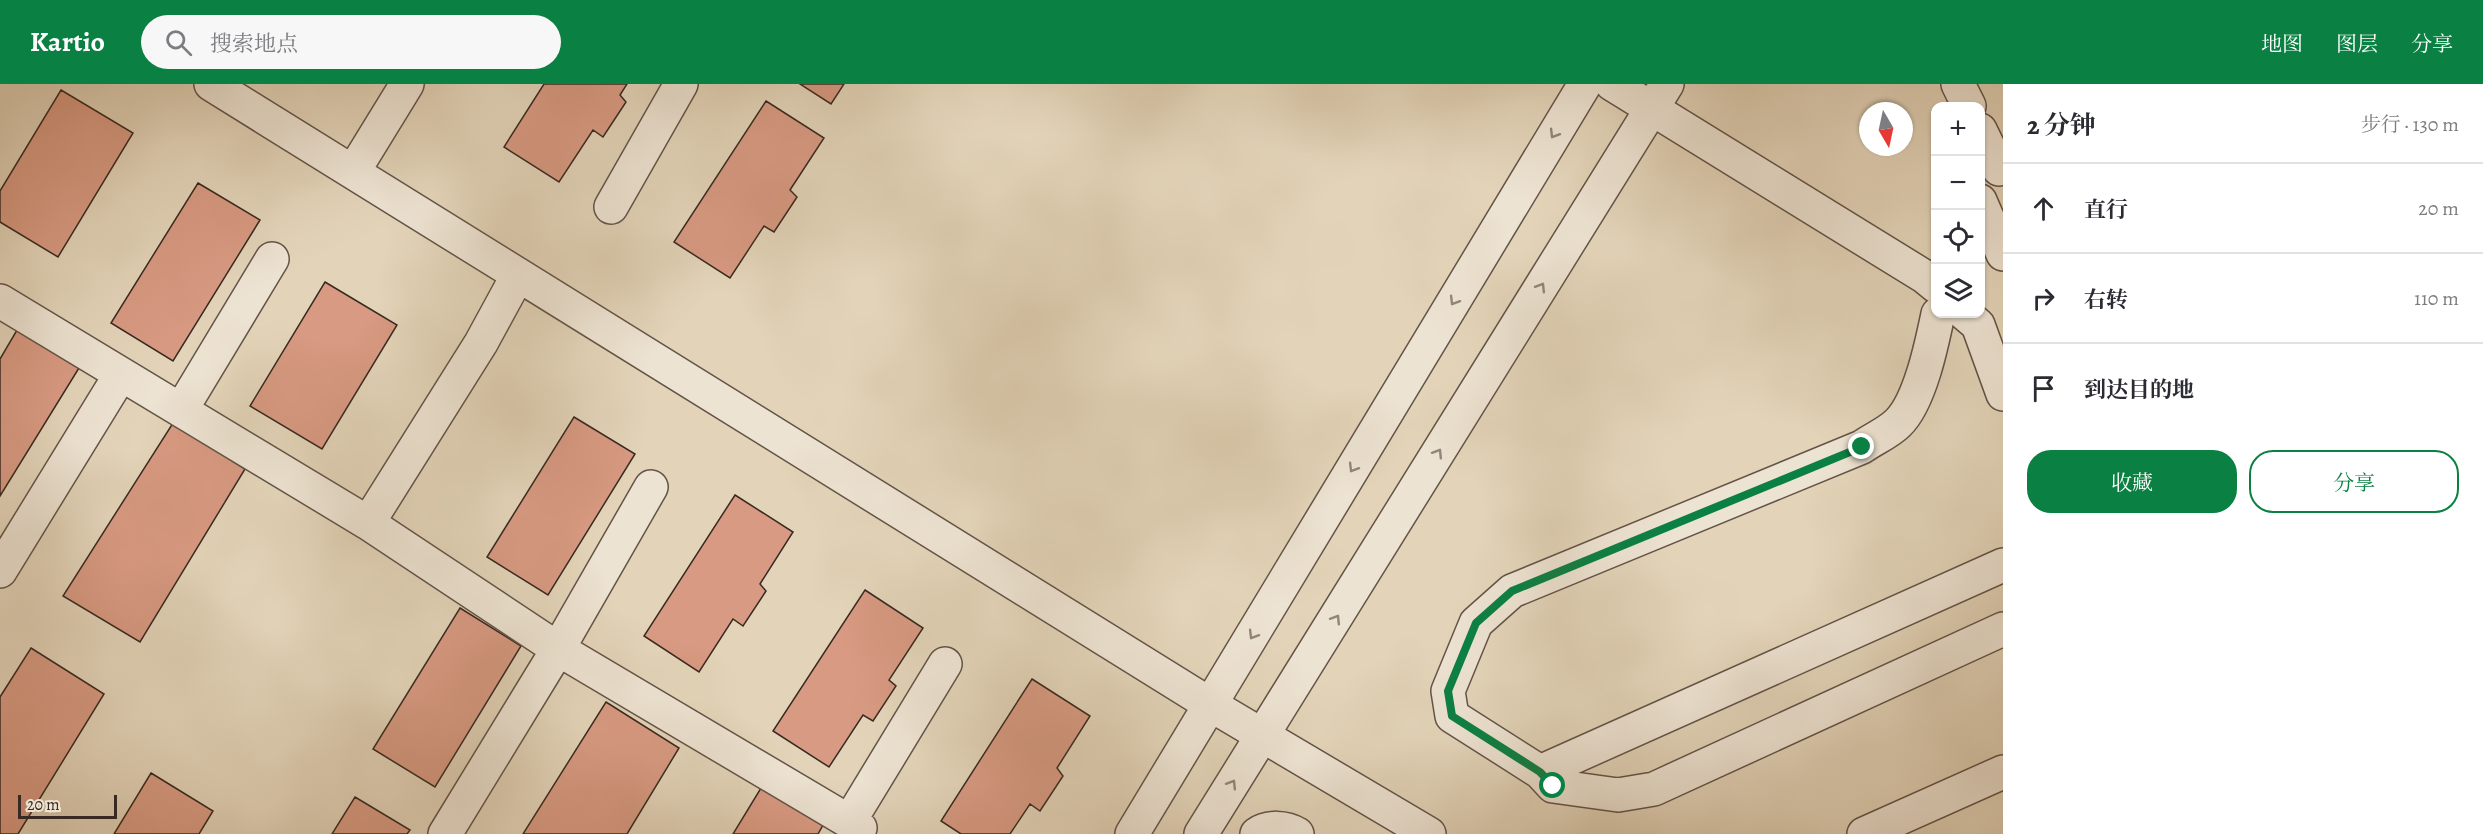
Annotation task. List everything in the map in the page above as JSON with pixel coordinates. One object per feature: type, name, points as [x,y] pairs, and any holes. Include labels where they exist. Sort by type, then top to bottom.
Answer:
[{"type":"street","points":[[211,84],[1211,705],[1429,834]]},
{"type":"street","points":[[353,172],[407,84]]},
{"type":"street","points":[[611,207],[681,84]]},
{"type":"street","points":[[1132,834],[1585,84]]},
{"type":"street","points":[[1612,84],[1659,96],[1931,282]]},
{"type":"street","points":[[1958,84],[1967,102]]},
{"type":"street","points":[[1201,834],[1659,96]]},
{"type":"street","points":[[1985,139],[2001,168],[1985,192]]},
{"type":"street","points":[[1985,210],[2003,254]]},
{"type":"street","points":[[181,410],[272,259]]},
{"type":"street","points":[[368,523],[481,342],[518,274]]},
{"type":"street","points":[[0,301],[368,523],[558,649],[853,828],[945,664]]},
{"type":"street","points":[[1937,318],[1927,362],[1912,400],[1898,423],[1862,447],[1512,591],[1476,623],[1448,691],[1452,716],[1540,772],[1553,786],[1618,795],[1654,789],[2003,629]]},
{"type":"street","points":[[1982,321],[2003,394]]},
{"type":"street","points":[[0,571],[121,374]]},
{"type":"street","points":[[445,834],[558,649],[651,487]]},
{"type":"street","points":[[1540,772],[2003,565]]},
{"type":"street","points":[[1864,834],[2003,772]]},
{"type":"street","points":[[1257,834],[1262,830],[1288,828],[1297,834]]},
{"type":"building","points":[[544,84],[627,84],[620,95],[626,102],[603,137],[593,130],[559,182],[504,147]]},
{"type":"building","points":[[800,84],[844,84],[831,104]]},
{"type":"building","points":[[61,90],[133,133],[58,257],[0,222],[0,191]]},
{"type":"building","points":[[766,101],[824,138],[790,190],[797,197],[774,232],[764,226],[730,278],[674,242]]},
{"type":"building","points":[[198,183],[260,220],[173,361],[111,323]]},
{"type":"building","points":[[325,282],[397,325],[322,449],[250,406]]},
{"type":"building","points":[[17,330],[79,368],[0,496],[0,359]]},
{"type":"building","points":[[574,417],[635,454],[548,595],[487,557]]},
{"type":"building","points":[[173,423],[245,469],[140,642],[63,596]]},
{"type":"building","points":[[735,495],[793,532],[760,584],[766,591],[743,626],[733,619],[699,672],[644,636]]},
{"type":"building","points":[[865,590],[923,628],[889,680],[896,686],[873,721],[863,715],[829,767],[773,731]]},
{"type":"building","points":[[460,608],[521,646],[435,787],[373,749]]},
{"type":"building","points":[[31,648],[104,694],[18,834],[0,834],[0,697]]},
{"type":"building","points":[[1032,679],[1090,716],[1057,768],[1063,776],[1040,811],[1030,804],[1010,834],[961,834],[941,821]]},
{"type":"building","points":[[606,702],[679,748],[627,834],[523,834]]},
{"type":"building","points":[[151,773],[213,811],[199,834],[114,834]]},
{"type":"building","points":[[761,788],[823,825],[818,834],[733,834]]},
{"type":"building","points":[[355,797],[410,830],[407,834],[332,834]]},
{"type":"route","points":[[1553,786],[1540,772],[1452,716],[1448,691],[1476,623],[1512,591],[1862,447]]}]
